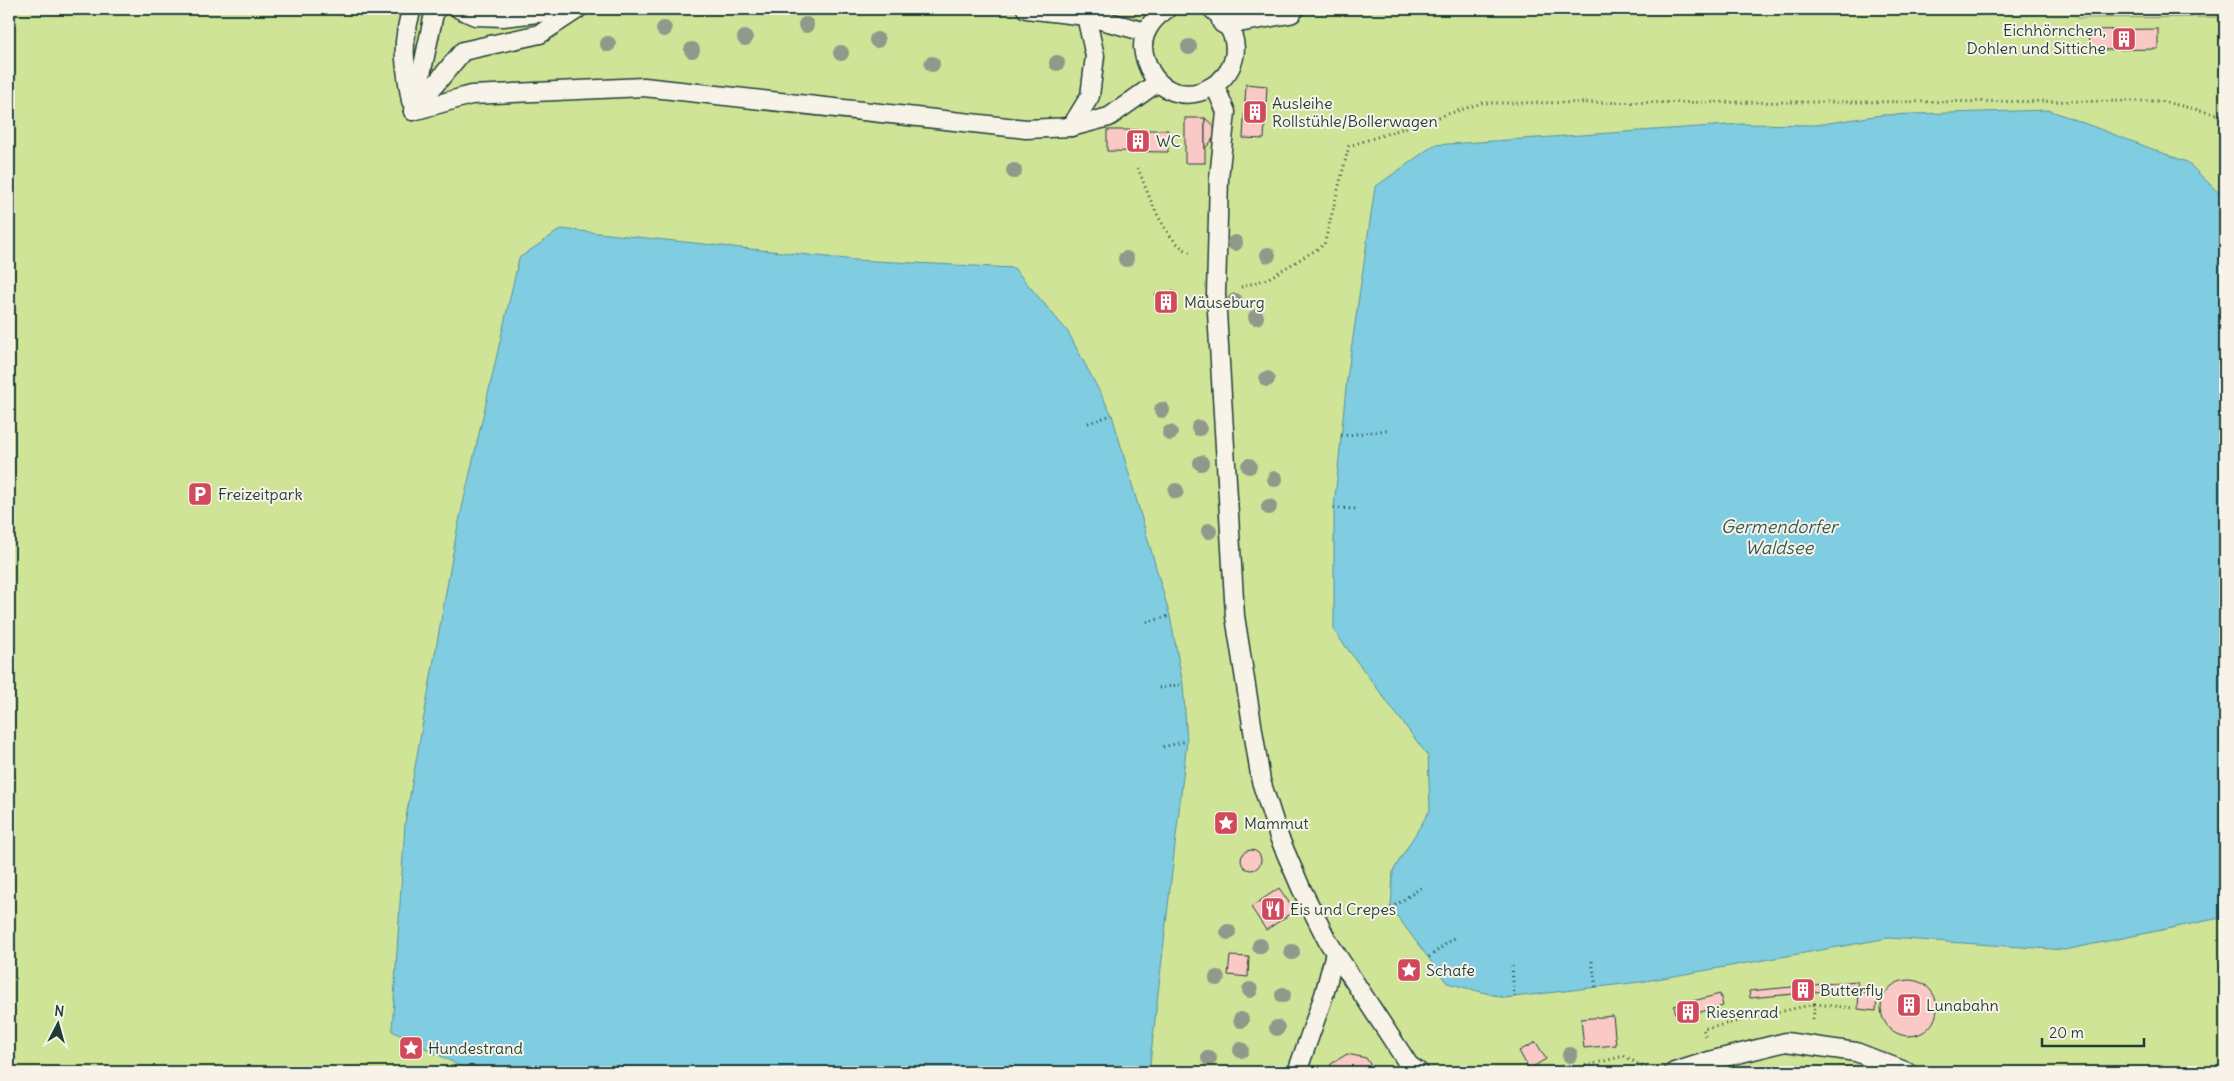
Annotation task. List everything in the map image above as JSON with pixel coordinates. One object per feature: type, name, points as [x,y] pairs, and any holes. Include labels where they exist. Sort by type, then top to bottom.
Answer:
[{"type":"street","points":[[1219,14],[1289,9]]},
{"type":"lane","points":[[412,9],[407,24],[403,53],[413,111]]},
{"type":"lane","points":[[413,111],[435,9]]},
{"type":"lane","points":[[459,9],[474,16],[503,17],[572,9]]},
{"type":"lane","points":[[413,111],[463,51],[540,34],[578,9]]},
{"type":"lane","points":[[1026,9],[1086,16],[1146,32]]},
{"type":"lane","points":[[1167,9],[1156,16],[1146,32],[1143,50],[1147,68],[1158,82],[1171,90],[1186,93],[1201,92],[1215,86],[1228,72],[1234,55],[1234,37],[1219,14]]},
{"type":"lane","points":[[1071,127],[1090,96],[1095,56],[1086,16]]},
{"type":"lane","points":[[413,111],[471,96],[644,87],[1026,129],[1071,127],[1109,117],[1158,82]]},
{"type":"lane","points":[[1215,86],[1226,112],[1219,178],[1216,295],[1235,616],[1261,781],[1279,837],[1301,888],[1335,953],[1409,1065],[1419,1072]]},
{"type":"lane","points":[[1297,1072],[1324,995],[1335,953]]},
{"type":"lane","points":[[1674,1072],[1709,1061],[1786,1042],[1856,1052],[1907,1072]]},
{"type":"path","points":[[1216,295],[1267,279],[1324,245],[1349,146],[1482,103],[2160,101],[2225,116]]},
{"type":"path","points":[[1138,168],[1156,215],[1183,249],[1217,261]]},
{"type":"path","points":[[1088,423],[1112,415]]},
{"type":"path","points":[[1341,436],[1387,430]]},
{"type":"path","points":[[1334,508],[1358,509]]},
{"type":"path","points":[[1147,622],[1170,616]]},
{"type":"path","points":[[1159,688],[1183,684]]},
{"type":"path","points":[[1163,747],[1187,741]]},
{"type":"path","points":[[1391,908],[1421,888]]},
{"type":"path","points":[[1429,957],[1454,938]]},
{"type":"path","points":[[1592,961],[1596,987]]},
{"type":"path","points":[[1512,966],[1514,997]]},
{"type":"path","points":[[1809,1044],[1815,1004],[1853,1008]]},
{"type":"path","points":[[1561,1072],[1624,1056],[1654,1072]]},
{"type":"green space","points":[[9,9],[2078,9],[2078,18],[2225,17],[2225,1072],[9,1072]]},
{"type":"water","name":"Germendorfer Waldsee","points":[[2049,110],[2187,162],[2225,199],[2225,917],[2065,950],[1889,938],[1640,982],[1505,998],[1447,983],[1391,908],[1393,871],[1430,810],[1428,756],[1334,631],[1334,508],[1347,378],[1375,187],[1434,145],[1742,124],[1816,125],[1881,115]]},
{"type":"water","points":[[561,229],[856,260],[1014,268],[1068,332],[1112,415],[1170,616],[1183,684],[1187,741],[1149,1072],[482,1072],[460,1066],[392,1031],[405,823],[457,530],[519,258]]},
{"type":"building","name":"Eichhörnchen, Dohlen und Sittiche","points":[[2158,29],[2158,49],[2090,50],[2089,30]]},
{"type":"building","name":"Ausleihe Rollstühle/Bollerwagen","points":[[1246,84],[1267,86],[1264,139],[1243,138]]},
{"type":"building","points":[[1185,118],[1205,118],[1205,163],[1185,163]]},
{"type":"building","points":[[1205,118],[1214,126],[1215,136],[1205,149]]},
{"type":"building","name":"WC","points":[[1107,130],[1168,130],[1168,152],[1107,151]]},
{"type":"building","name":"Mäuseburg","points":[[1174,291],[1177,309],[1159,313],[1155,294]]},
{"type":"building","points":[[1251,850],[1258,853],[1261,860],[1258,867],[1251,870],[1244,867],[1241,860],[1244,853]]},
{"type":"building","name":"Eis und Crepes","points":[[1279,888],[1295,911],[1266,930],[1251,907]]},
{"type":"building","points":[[1230,956],[1249,957],[1248,977],[1228,975]]},
{"type":"building","name":"Lunabahn","points":[[1903,980],[1915,980],[1929,988],[1937,1002],[1935,1019],[1929,1028],[1915,1036],[1903,1036],[1893,1031],[1886,1024],[1881,1014],[1881,1002],[1886,992],[1893,985]]},
{"type":"building","name":"Butterfly","points":[[1857,981],[1858,988],[1750,998],[1749,991]]},
{"type":"building","points":[[1859,992],[1877,994],[1876,1011],[1858,1009]]},
{"type":"building","name":"Riesenrad","points":[[1720,994],[1723,1006],[1677,1018],[1674,1006]]},
{"type":"building","points":[[1613,1016],[1616,1045],[1584,1048],[1581,1019]]},
{"type":"building","points":[[1536,1042],[1546,1059],[1529,1069],[1519,1051]]},
{"type":"building","points":[[1347,1054],[1366,1058],[1375,1072],[1329,1072],[1331,1064]]},
{"type":"place","name":"Eichhörnchen, Dohlen und Sittiche","points":[[2124,39]]},
{"type":"place","name":"Ausleihe Rollstühle/Bollerwagen","points":[[1255,112]]},
{"type":"place","name":"WC","points":[[1138,141]]},
{"type":"place","name":"Mäuseburg","points":[[1166,302]]},
{"type":"place","name":"Freizeitpark","points":[[200,494]]},
{"type":"place","name":"Mammut","points":[[1226,823]]},
{"type":"place","name":"Eis und Crepes","points":[[1273,909]]},
{"type":"place","name":"Schafe","points":[[1409,970]]},
{"type":"place","name":"Butterfly","points":[[1803,990]]},
{"type":"place","name":"Lunabahn","points":[[1909,1005]]},
{"type":"place","name":"Riesenrad","points":[[1688,1012]]},
{"type":"place","name":"Hundestrand","points":[[411,1048]]}]
